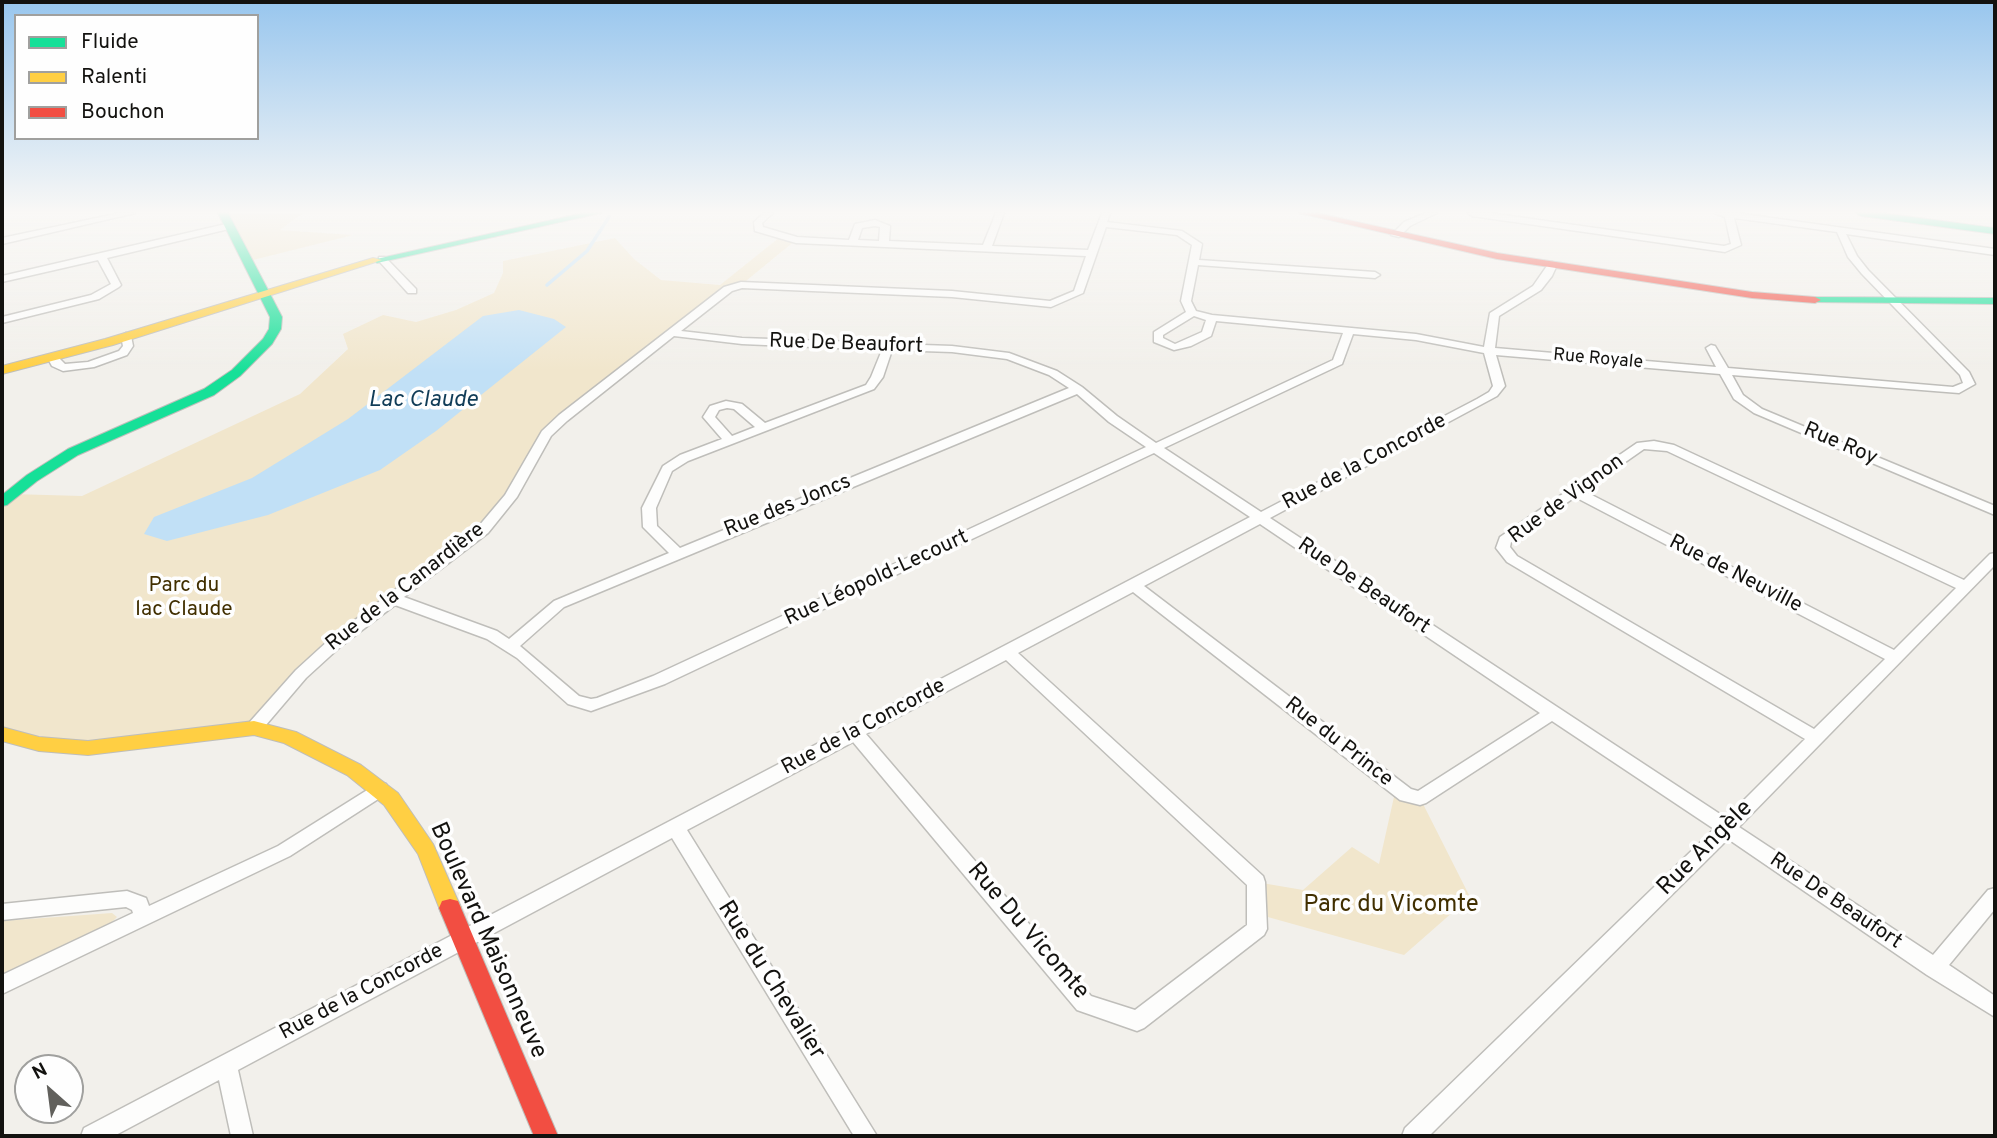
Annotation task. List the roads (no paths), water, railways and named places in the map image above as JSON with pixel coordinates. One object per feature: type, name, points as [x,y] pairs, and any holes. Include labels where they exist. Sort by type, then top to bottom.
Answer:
[{"type":"main road","points":[[2,502],[32,478],[73,452],[194,399],[236,373],[268,341],[275,329],[276,317],[251,266]]},
{"type":"main road","points":[[2,370],[126,336],[357,266]]},
{"type":"main road","points":[[1559,266],[1765,297],[1892,302],[1995,301]]},
{"type":"main road","name":"Boulevard Maisonneuve","points":[[2,734],[39,744],[88,748],[254,728],[307,744],[354,770],[380,789],[414,829],[465,939],[546,1136]]},
{"type":"street","points":[[2,279],[57,266]]},
{"type":"street","points":[[2,320],[95,297],[116,285],[106,266]]},
{"type":"street","points":[[389,266],[412,291]]},
{"type":"street","name":"Rue de la Canardière","points":[[254,728],[301,674],[334,643],[483,530],[511,497],[547,434],[563,418],[728,289],[741,285],[952,294],[1051,303],[1078,293],[1087,266]]},
{"type":"street","points":[[1192,266],[1186,301],[1192,313],[1158,334],[1158,341],[1174,346],[1187,344],[1207,334],[1212,318]]},
{"type":"street","points":[[1250,266],[1374,275]]},
{"type":"street","name":"Rue de la Concorde","points":[[92,1136],[1493,394],[1499,386],[1489,351],[1494,315],[1537,288],[1551,266]]},
{"type":"street","name":"Rue Royale","points":[[1192,313],[1212,318],[1416,337],[1489,351],[1955,391],[1969,384],[1965,374],[1892,302],[1861,266]]},
{"type":"street","name":"Rue Léopold-Lecourt","points":[[392,598],[484,632],[510,646],[574,699],[591,705],[600,704],[659,680],[1338,362],[1349,331]]},
{"type":"street","name":"Rue De Beaufort","points":[[675,333],[777,343],[888,344],[1009,356],[1053,373],[1078,388],[1113,419],[1157,449],[1995,1007]]},
{"type":"street","points":[[677,553],[650,527],[649,508],[667,469],[674,463],[870,387],[877,377],[888,344]]},
{"type":"street","name":"Rue Roy","points":[[1711,348],[1738,397],[1758,411],[1995,511]]},
{"type":"street","name":"Rue des Joncs","points":[[510,646],[559,604],[1078,388]]},
{"type":"street","points":[[730,441],[709,417],[714,408],[726,404],[738,406],[764,428]]},
{"type":"street","name":"Rue de Vignon","points":[[1816,738],[1512,559],[1503,548],[1505,540],[1642,446],[1654,445],[1670,448],[1966,587]]},
{"type":"street","name":"Rue de Neuville","points":[[1575,492],[1896,658]]},
{"type":"street","name":"Rue Angèle","points":[[1413,1136],[1726,829],[1995,557]]},
{"type":"street","name":"Rue du Prince","points":[[1134,585],[1406,795],[1420,798],[1552,713]]},
{"type":"street","name":"Rue Du Vicomte","points":[[855,733],[1084,1003],[1137,1021],[1257,929],[1256,882],[1007,652]]},
{"type":"street","points":[[2,985],[284,851],[380,789]]},
{"type":"street","name":"Rue du Chevalier","points":[[675,827],[866,1136]]},
{"type":"street","points":[[1934,968],[1995,896]]},
{"type":"street","points":[[2,912],[127,899],[139,904],[144,918]]},
{"type":"street","points":[[226,1065],[242,1136]]},
{"type":"water","name":"Lac Claude","points":[[519,310],[554,319],[566,327],[436,431],[380,470],[268,515],[167,541],[144,534],[154,517],[252,478],[348,419],[483,316]]},
{"type":"waterway","points":[[547,285],[569,266]]},
{"type":"park label","name":"Parc du lac Claude","points":[[184,599]]},
{"type":"park label","name":"Parc du Vicomte","points":[[1391,906]]}]
